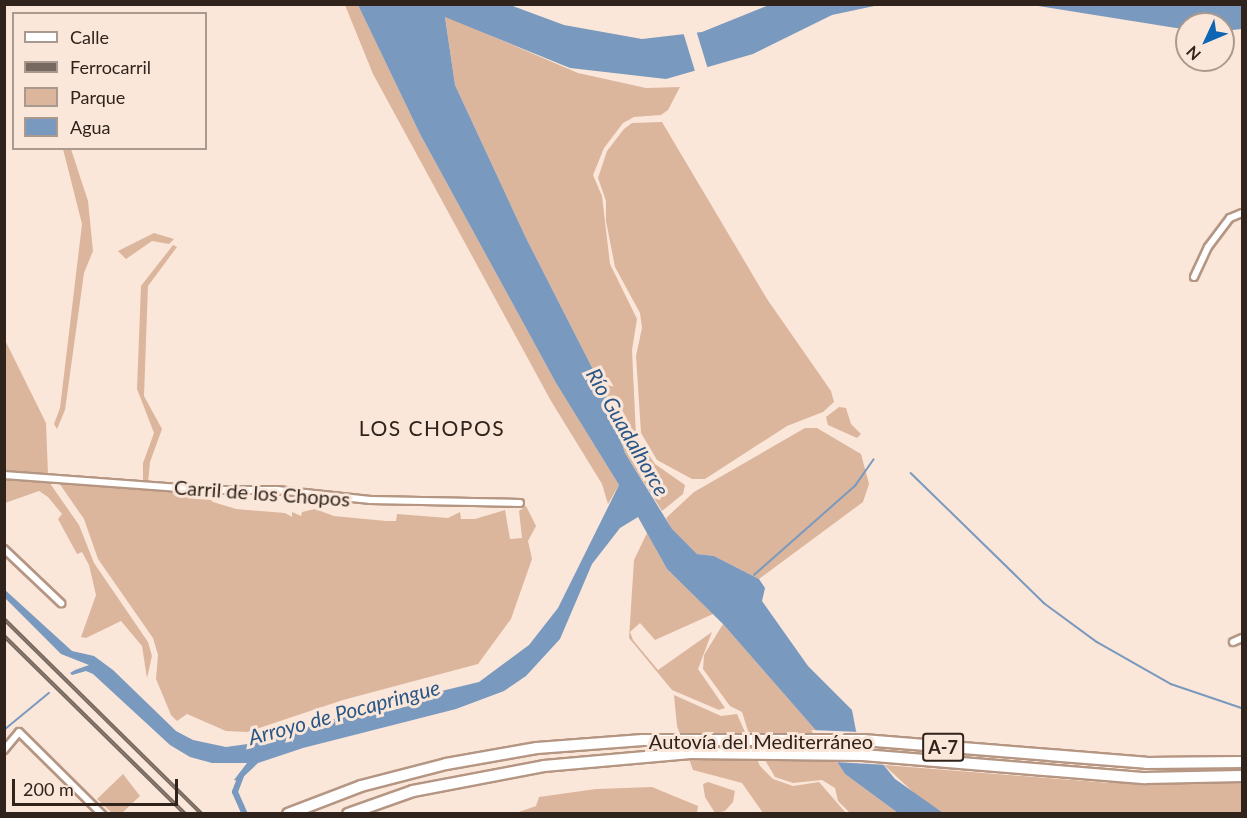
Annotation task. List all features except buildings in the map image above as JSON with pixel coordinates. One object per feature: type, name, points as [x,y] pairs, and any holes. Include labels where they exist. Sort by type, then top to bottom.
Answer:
[{"type":"highway","name":"Autovía del Mediterráneo","points":[[290,813],[361,786],[446,764],[537,748],[643,740],[863,740],[1146,763],[1242,762]]},
{"type":"highway","name":"Autovía del Mediterráneo","points":[[348,813],[413,791],[543,766],[652,755],[799,753],[1145,778],[1242,776]]},
{"type":"street","points":[[1194,277],[1208,247],[1230,218],[1242,213]]},
{"type":"street","name":"Carril de los Chopos","points":[[4,475],[210,490],[277,490],[370,500],[520,502]]},
{"type":"street","points":[[4,549],[61,603]]},
{"type":"street","points":[[1233,642],[1242,638]]},
{"type":"street","points":[[4,750],[19,732],[102,813]]},
{"type":"green space","points":[[345,5],[358,5],[420,134],[556,383],[619,485],[608,504],[602,484],[551,401],[373,74]]},
{"type":"green space","points":[[445,16],[578,73],[646,88],[680,87],[668,110],[661,115],[634,117],[623,123],[604,148],[593,175],[602,196],[610,264],[637,319],[632,350],[636,436],[655,464],[685,485],[683,494],[662,511],[625,453],[605,393],[526,238],[455,85]]},
{"type":"green space","points":[[662,122],[767,299],[831,391],[834,402],[823,412],[787,426],[705,479],[692,479],[657,460],[641,433],[636,356],[642,328],[640,313],[615,267],[606,221],[606,201],[598,178],[607,151],[624,129],[632,123]]},
{"type":"green space","points":[[63,150],[71,150],[88,201],[93,251],[84,273],[65,410],[57,429],[54,424],[60,408],[82,224]]},
{"type":"green space","points":[[154,233],[174,239],[169,244],[152,241],[126,259],[118,251]]},
{"type":"green space","points":[[173,245],[177,247],[148,286],[144,396],[162,429],[150,462],[148,483],[143,483],[143,463],[154,433],[137,389],[141,286]]},
{"type":"green space","points":[[4,338],[46,423],[48,474],[5,470]]},
{"type":"green space","points":[[839,407],[846,408],[851,424],[861,434],[857,438],[828,425],[826,417]]},
{"type":"green space","points":[[805,428],[817,428],[861,454],[869,484],[863,502],[759,579],[714,556],[697,554],[672,530],[666,518],[694,492]]},
{"type":"green space","points":[[5,479],[49,482],[79,525],[94,563],[148,642],[152,656],[147,678],[142,646],[121,621],[86,638],[81,637],[96,595],[89,565],[82,552],[77,554],[58,519],[62,514],[48,497],[39,491],[5,503]]},
{"type":"green space","points":[[59,483],[203,492],[213,502],[236,509],[285,513],[292,517],[292,512],[301,516],[302,512],[315,509],[334,516],[386,521],[396,521],[397,514],[448,518],[460,512],[461,519],[475,519],[505,510],[510,539],[522,538],[519,511],[526,506],[536,526],[528,541],[532,559],[511,619],[478,664],[343,700],[247,732],[226,731],[187,714],[177,721],[171,715],[156,679],[158,655],[153,638],[98,559],[84,519]]},
{"type":"green space","points":[[647,533],[667,569],[713,614],[655,640],[640,623],[630,632],[633,640],[658,670],[712,632],[698,669],[725,708],[719,710],[672,690],[629,638],[634,560]]},
{"type":"green space","points":[[723,624],[819,734],[845,774],[898,813],[850,813],[838,801],[835,788],[822,780],[793,783],[775,777],[748,731],[742,712],[730,706],[703,669],[704,655]]},
{"type":"green space","points":[[674,695],[721,716],[737,714],[760,766],[773,779],[793,786],[819,782],[846,813],[763,813],[742,783],[693,770],[677,726]]},
{"type":"green space","points":[[884,765],[1110,783],[1242,783],[1242,813],[943,813],[926,804]]},
{"type":"green space","points":[[123,774],[140,796],[122,813],[112,813],[97,799]]},
{"type":"green space","points":[[708,782],[735,791],[733,802],[725,811],[715,813],[705,797],[703,784]]},
{"type":"green space","points":[[652,787],[698,806],[697,813],[516,813],[536,806],[539,797],[596,789]]},
{"type":"water","points":[[358,5],[510,5],[564,25],[642,39],[702,32],[769,5],[879,5],[832,15],[753,54],[666,79],[570,68],[445,17],[455,85],[526,238],[605,393],[625,453],[672,529],[697,554],[714,556],[759,579],[765,588],[762,601],[808,666],[852,710],[856,731],[895,779],[943,813],[898,813],[845,774],[819,734],[723,624],[667,569],[638,517],[620,528],[592,564],[560,639],[526,676],[504,691],[456,709],[303,748],[258,763],[239,781],[234,780],[247,763],[212,763],[190,757],[170,745],[93,674],[86,671],[72,675],[70,673],[89,665],[61,654],[5,598],[4,589],[72,651],[94,656],[113,670],[176,731],[193,740],[226,747],[255,743],[379,706],[479,682],[529,645],[558,608],[619,485],[556,383],[420,134]]},
{"type":"water","points":[[1032,5],[1242,5],[1242,29],[1235,30],[1235,12],[1175,12],[1175,28]]},
{"type":"pier","points":[[696,30],[708,70],[696,74],[684,34]]},
{"type":"pier","points":[[811,730],[860,732],[888,765],[834,762]]},
{"type":"waterway","points":[[754,575],[855,486],[873,460]]},
{"type":"waterway","points":[[911,473],[1044,603],[1097,642],[1171,684],[1242,708]]},
{"type":"waterway","points":[[4,730],[49,693]]},
{"type":"waterway","points":[[241,776],[235,792],[245,814]]},
{"type":"railway","points":[[4,619],[202,814]]},
{"type":"railway","points":[[4,636],[185,814]]},
{"type":"district","name":"LOS CHOPOS","points":[[432,428]]},
{"type":"water label","name":"Río Guadalhorce","points":[[628,432]]},
{"type":"water label","name":"Arroyo de Pocapringue","points":[[344,712]]}]
